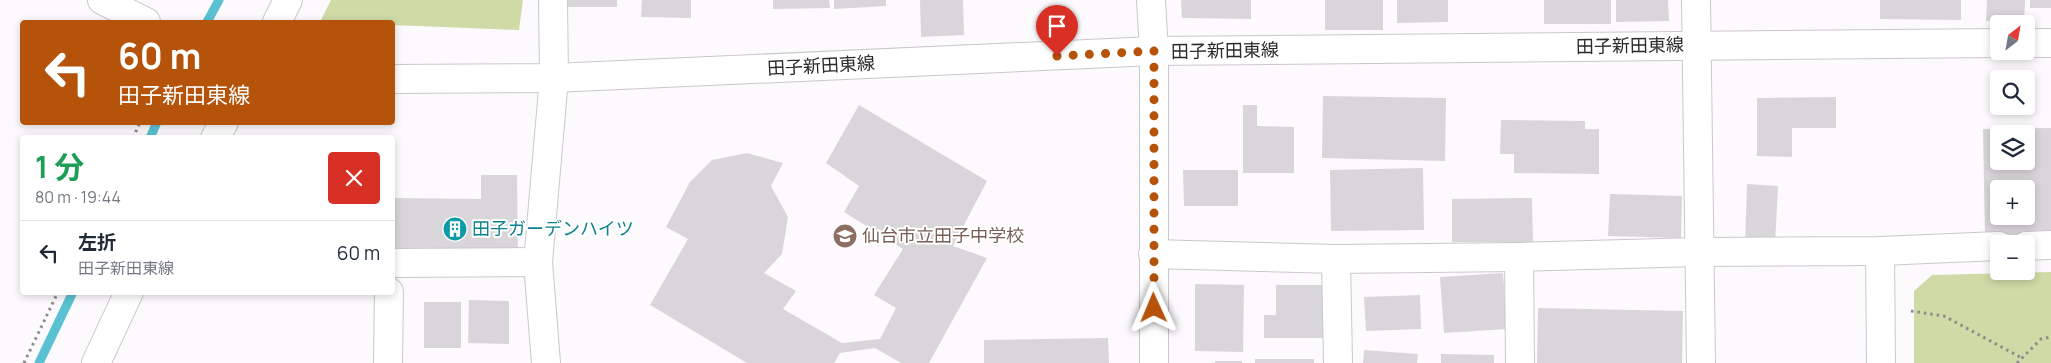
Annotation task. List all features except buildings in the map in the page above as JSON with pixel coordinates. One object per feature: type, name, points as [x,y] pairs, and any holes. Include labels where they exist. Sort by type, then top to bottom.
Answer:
[{"type":"street","points":[[102,0],[142,20]]},
{"type":"street","points":[[278,20],[288,0]]},
{"type":"street","points":[[546,363],[538,262],[554,78],[553,0]]},
{"type":"street","points":[[1151,0],[1154,51],[1154,363]]},
{"type":"street","points":[[1696,0],[1701,363]]},
{"type":"street","name":"田子新田東線","points":[[395,80],[554,78],[1154,51],[1990,43]]},
{"type":"street","points":[[2035,43],[2051,43]]},
{"type":"street","points":[[2035,246],[2051,245]]},
{"type":"street","points":[[1154,254],[1336,259],[1519,257],[1699,252],[1880,251],[1990,246]]},
{"type":"street","points":[[1880,251],[1881,363]]},
{"type":"street","points":[[1519,257],[1520,363]]},
{"type":"street","points":[[1336,259],[1338,363]]},
{"type":"street","points":[[395,263],[538,262]]},
{"type":"street","points":[[96,363],[128,295]]},
{"type":"street","points":[[388,363],[389,295]]},
{"type":"path","points":[[24,363],[57,295]]},
{"type":"path","points":[[1880,309],[1944,316],[2022,358]]},
{"type":"path","points":[[2017,363],[2042,339],[2051,337]]},
{"type":"green space","points":[[331,0],[523,0],[519,30],[395,25],[395,20],[321,20]]},
{"type":"green space","points":[[2035,272],[2051,272],[2051,363],[1914,363],[1914,291],[1932,275],[1990,274],[1990,280],[2035,280]]},
{"type":"waterway","points":[[208,20],[219,0]]},
{"type":"waterway","points":[[151,135],[156,125]]},
{"type":"waterway","points":[[39,363],[72,295]]},
{"type":"place","name":"田子ガーデンハイツ","points":[[455,229]]},
{"type":"place","name":"仙台市立田子中学校","points":[[845,236]]},
{"type":"route","points":[[1057,56],[1154,51],[1154,308]]}]
